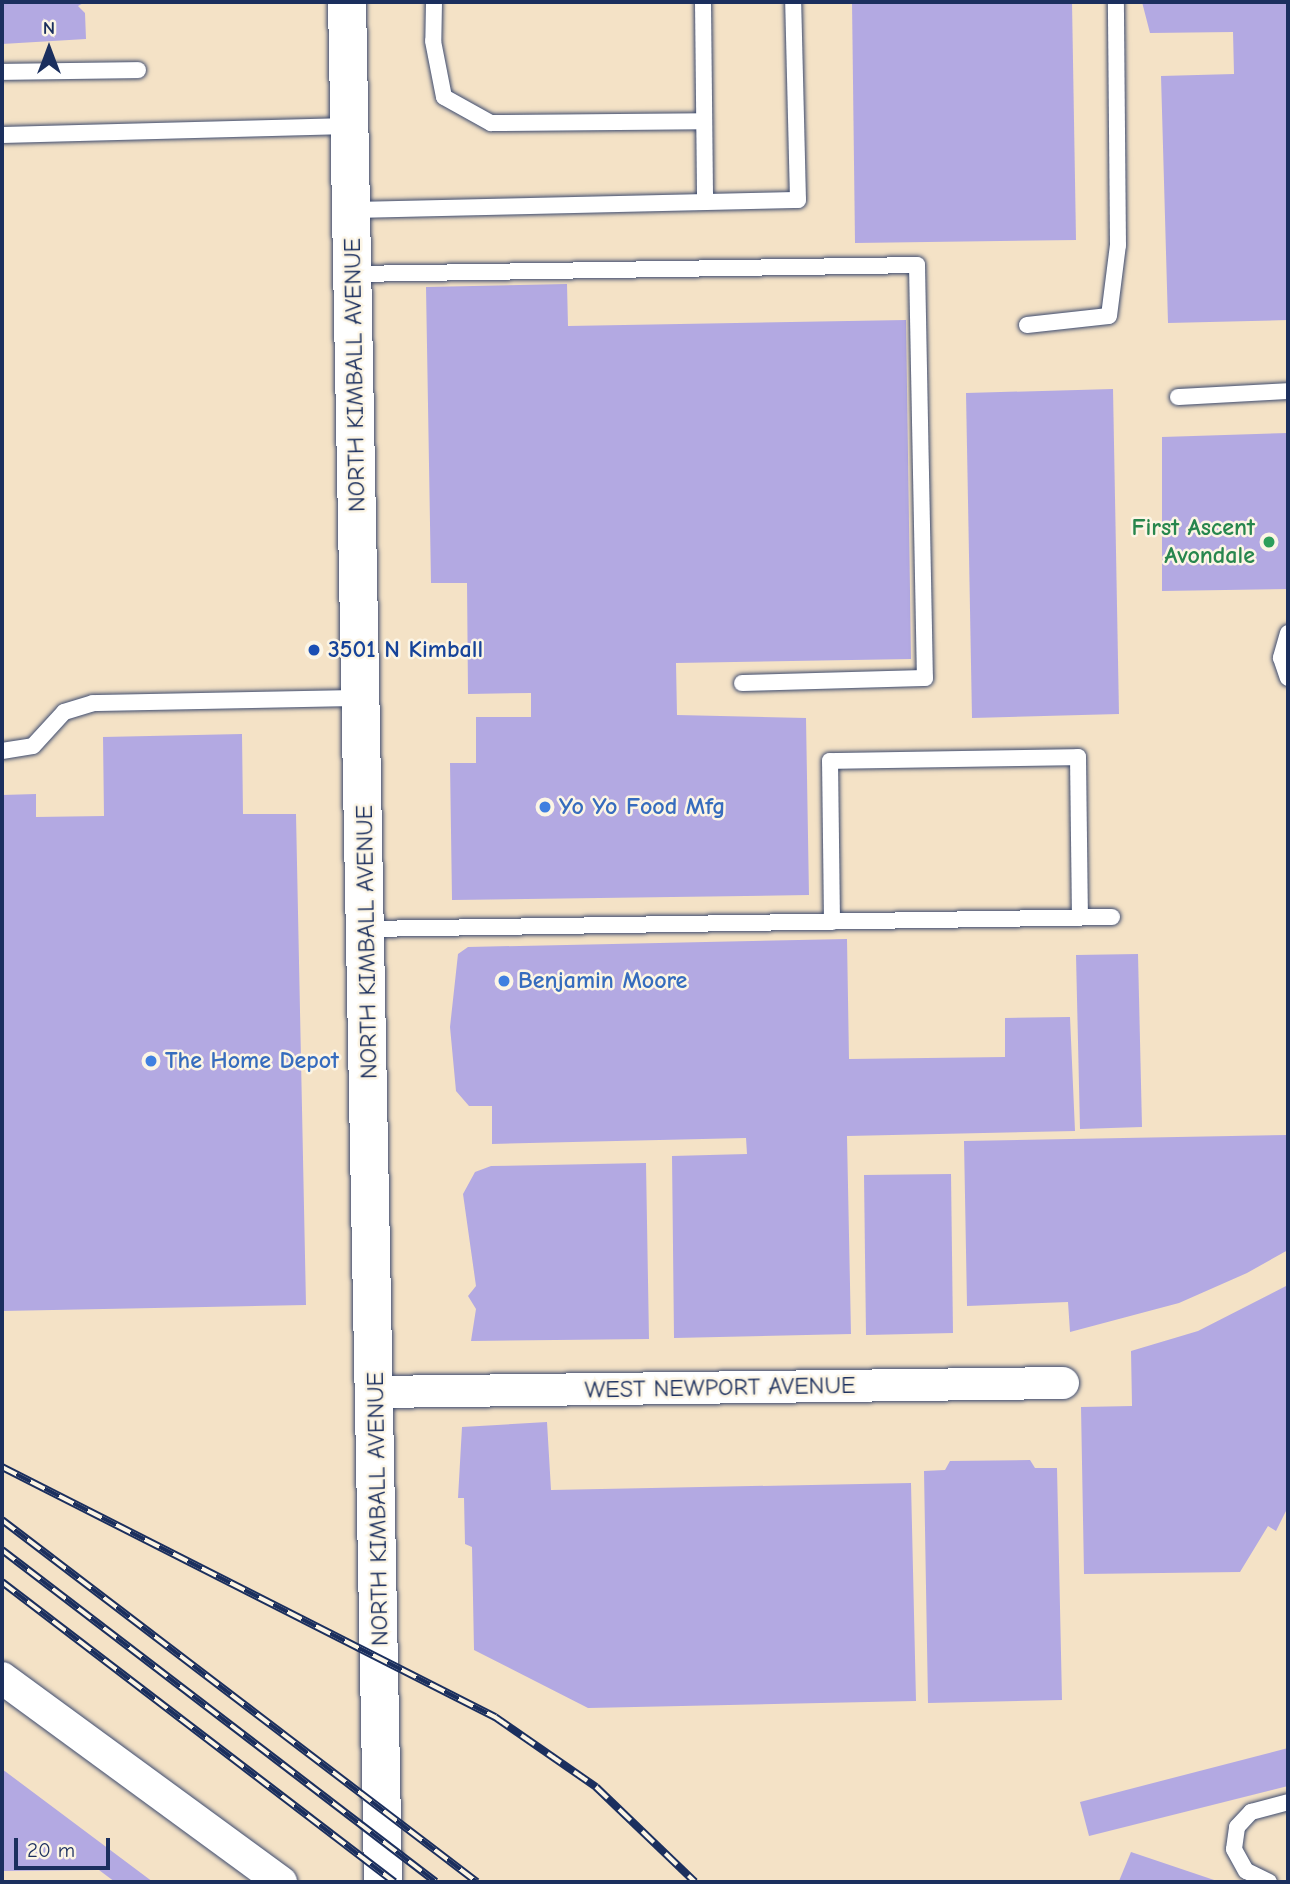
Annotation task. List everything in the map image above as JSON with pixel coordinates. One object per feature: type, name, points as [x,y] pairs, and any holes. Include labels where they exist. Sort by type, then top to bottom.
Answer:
[{"type":"street","name":"NORTH KIMBALL AVENUE","points":[[347,2],[376,1392],[383,1882]]},
{"type":"street","name":"WEST NEWPORT AVENUE","points":[[376,1392],[1063,1383]]},
{"type":"street","points":[[2,1678],[281,1882]]},
{"type":"lane","points":[[434,2],[434,52],[444,97],[491,123],[704,121]]},
{"type":"lane","points":[[703,2],[705,202]]},
{"type":"lane","points":[[351,210],[798,200],[793,2]]},
{"type":"lane","points":[[1027,325],[1109,316],[1118,245],[1115,2]]},
{"type":"lane","points":[[2,72],[138,70]]},
{"type":"lane","points":[[2,135],[350,126]]},
{"type":"lane","points":[[353,274],[918,265],[925,678],[742,683]]},
{"type":"lane","points":[[1178,397],[1288,391]]},
{"type":"lane","points":[[1288,633],[1281,658],[1288,678]]},
{"type":"lane","points":[[2,751],[33,746],[64,712],[85,705],[362,698]]},
{"type":"lane","points":[[832,922],[830,761],[1078,757],[1080,917]]},
{"type":"lane","points":[[366,929],[1112,917]]},
{"type":"lane","points":[[1269,1882],[1246,1871],[1234,1849],[1237,1827],[1251,1812],[1288,1802]]},
{"type":"building","points":[[2,2],[85,2],[78,6],[85,13],[86,39],[2,44]]},
{"type":"building","points":[[852,2],[1072,2],[1076,240],[855,243]]},
{"type":"building","points":[[1142,2],[1288,2],[1288,320],[1168,323],[1161,76],[1234,74],[1233,32],[1150,33]]},
{"type":"building","points":[[567,284],[568,326],[906,320],[911,659],[676,663],[677,715],[806,718],[809,895],[452,900],[450,763],[476,763],[476,717],[531,717],[531,693],[468,694],[467,583],[431,583],[426,287]]},
{"type":"building","points":[[1113,389],[1119,714],[972,718],[966,393]]},
{"type":"building","points":[[1288,433],[1288,589],[1162,591],[1162,437]]},
{"type":"building","name":"The Home Depot","points":[[242,734],[243,814],[296,814],[306,1305],[2,1311],[2,795],[36,794],[36,817],[104,816],[103,737]]},
{"type":"building","points":[[847,939],[849,1059],[1005,1057],[1005,1018],[1070,1017],[1075,1131],[847,1136],[851,1334],[674,1338],[672,1156],[747,1154],[746,1138],[492,1144],[492,1106],[469,1106],[456,1091],[450,1027],[458,954],[468,947]]},
{"type":"building","points":[[1138,954],[1142,1127],[1080,1129],[1076,955]]},
{"type":"building","points":[[1288,1135],[1288,1250],[1247,1273],[1179,1303],[1070,1332],[1068,1302],[967,1306],[964,1141]]},
{"type":"building","points":[[646,1163],[649,1339],[471,1341],[476,1309],[468,1296],[476,1286],[463,1194],[475,1172],[491,1166]]},
{"type":"building","points":[[951,1174],[953,1333],[866,1335],[864,1175]]},
{"type":"building","points":[[1288,1285],[1288,1507],[1276,1531],[1268,1526],[1240,1572],[1084,1574],[1081,1407],[1132,1406],[1131,1351],[1198,1331]]},
{"type":"building","points":[[547,1422],[551,1490],[911,1483],[916,1701],[588,1708],[474,1650],[472,1547],[465,1544],[464,1498],[458,1498],[462,1427]]},
{"type":"building","points":[[1030,1460],[1035,1468],[1057,1468],[1062,1700],[928,1703],[924,1471],[945,1470],[950,1461]]},
{"type":"building","points":[[1288,1748],[1288,1786],[1089,1836],[1080,1802]]},
{"type":"building","points":[[2,1769],[153,1882],[115,1882],[99,1870],[4,1871],[2,1882]]},
{"type":"building","points":[[1131,1852],[1220,1882],[1119,1881]]},
{"type":"railway","points":[[2,1467],[495,1717],[596,1787],[695,1882]]},
{"type":"railway","points":[[2,1520],[477,1882]]},
{"type":"railway","points":[[2,1550],[436,1882]]},
{"type":"railway","points":[[2,1582],[395,1882]]},
{"type":"place","name":"First Ascent Avondale","points":[[1269,542]]},
{"type":"place","name":"3501 N Kimball","points":[[314,650]]},
{"type":"place","name":"Yo Yo Food Mfg","points":[[545,807]]},
{"type":"place","name":"Benjamin Moore","points":[[504,981]]},
{"type":"place","name":"The Home Depot","points":[[151,1061]]}]
